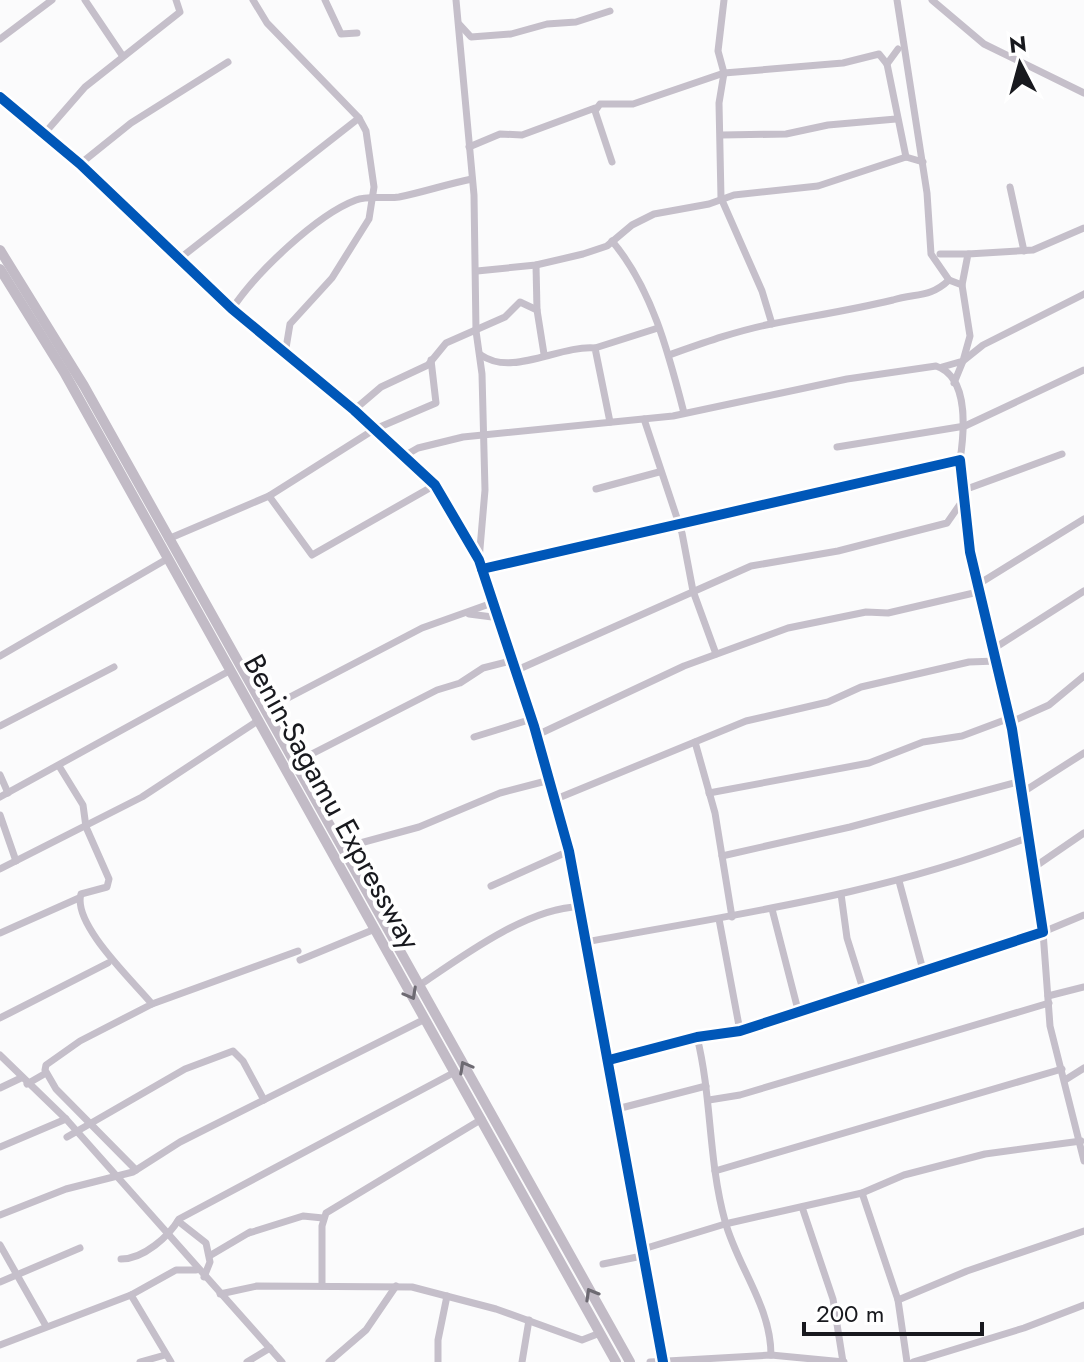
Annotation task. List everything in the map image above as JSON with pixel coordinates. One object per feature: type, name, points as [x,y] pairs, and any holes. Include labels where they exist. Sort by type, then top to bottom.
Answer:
[{"type":"highway","points":[[0,250],[84,386],[262,715],[294,763],[630,1362]]},
{"type":"highway","name":"Benin-Sagamu Expressway","points":[[0,269],[64,372],[231,670],[262,715],[375,929],[616,1362]]},
{"type":"street","points":[[0,39],[52,0]]},
{"type":"street","points":[[85,0],[122,55]]},
{"type":"street","points":[[44,134],[85,87],[180,12],[176,0]]},
{"type":"street","points":[[253,0],[267,23],[359,118],[366,131],[375,199],[365,231],[332,278],[290,324],[285,354]]},
{"type":"street","points":[[325,0],[341,34],[357,33]]},
{"type":"street","points":[[456,0],[472,179],[477,271],[476,331],[481,355],[485,490],[481,565]]},
{"type":"street","points":[[724,0],[718,51],[724,73],[719,103],[721,198],[762,291],[772,324]]},
{"type":"street","points":[[897,0],[923,162],[931,254],[949,280],[962,285]]},
{"type":"street","points":[[932,0],[984,44],[1084,93]]},
{"type":"street","points":[[459,23],[471,37],[482,38],[523,32],[547,24],[576,22],[610,11]]},
{"type":"street","points":[[887,64],[898,49]]},
{"type":"street","points":[[469,147],[500,134],[522,135],[609,102],[633,104],[724,73],[843,63],[879,54],[887,64],[906,157]]},
{"type":"street","points":[[80,164],[131,123],[228,62]]},
{"type":"street","points":[[0,97],[80,164],[232,309],[354,410],[435,485],[481,565],[514,660],[569,851],[662,1361]]},
{"type":"street","points":[[595,108],[612,162]]},
{"type":"street","points":[[179,259],[359,118]]},
{"type":"street","points":[[722,135],[786,134],[828,125],[896,119]]},
{"type":"street","points":[[477,271],[536,265],[583,254],[612,241],[654,214],[709,204],[721,198],[818,186],[906,157],[923,162]]},
{"type":"street","points":[[232,309],[248,284],[290,246],[340,208],[359,199],[413,194],[472,179]]},
{"type":"street","points":[[1010,187],[1024,251]]},
{"type":"street","points":[[940,254],[1024,251],[1084,228]]},
{"type":"street","points":[[612,241],[631,270],[658,328],[669,355],[684,413]]},
{"type":"street","points":[[954,383],[970,336],[962,285],[969,254]]},
{"type":"street","points":[[536,265],[537,310],[544,354]]},
{"type":"street","points":[[669,355],[718,337],[772,324],[860,310],[893,299],[926,296],[949,280]]},
{"type":"street","points":[[404,456],[439,442],[644,419],[847,379],[942,367],[963,361],[983,345],[1084,294]]},
{"type":"street","points":[[354,410],[372,392],[431,360],[446,343],[476,331],[481,324],[505,317],[520,302],[537,310]]},
{"type":"street","points":[[481,355],[492,363],[510,364],[544,354],[595,348],[658,328]]},
{"type":"street","points":[[595,348],[610,422]]},
{"type":"street","points":[[168,539],[269,496],[375,429],[436,403],[431,360]]},
{"type":"street","points":[[942,367],[954,383],[965,414],[960,460],[966,526],[1023,792],[1043,932],[1052,1038],[1084,1161]]},
{"type":"street","points":[[837,447],[965,426],[1084,370]]},
{"type":"street","points":[[644,419],[659,472],[679,524],[693,591],[716,654]]},
{"type":"street","points":[[947,523],[964,494],[1062,454]]},
{"type":"street","points":[[481,565],[960,460]]},
{"type":"street","points":[[596,489],[659,472]]},
{"type":"street","points":[[269,496],[312,555],[435,485]]},
{"type":"street","points":[[537,735],[595,705],[716,654],[788,628],[866,612],[888,613],[978,588],[1084,519]]},
{"type":"street","points":[[517,670],[751,566],[838,551],[947,523],[966,526]]},
{"type":"street","points":[[0,656],[167,559]]},
{"type":"street","points":[[993,649],[1084,591]]},
{"type":"street","points":[[0,869],[142,797],[262,715],[422,628],[495,602]]},
{"type":"street","points":[[467,614],[500,618]]},
{"type":"street","points":[[294,763],[437,690],[460,683],[483,668],[514,660]]},
{"type":"street","points":[[556,799],[746,721],[828,702],[861,687],[969,662],[996,661]]},
{"type":"street","points":[[0,726],[114,667]]},
{"type":"street","points":[[0,775],[4,795],[231,670]]},
{"type":"street","points":[[709,793],[869,763],[923,742],[962,736],[1049,705],[1084,676]]},
{"type":"street","points":[[474,737],[532,719]]},
{"type":"street","points":[[695,742],[709,793],[732,917]]},
{"type":"street","points":[[1023,792],[1084,753]]},
{"type":"street","points":[[0,933],[79,898],[85,891],[109,884],[104,863],[86,827],[83,805],[59,766]]},
{"type":"street","points":[[342,848],[427,824],[500,793],[550,780]]},
{"type":"street","points":[[722,856],[850,827],[1021,781]]},
{"type":"street","points":[[0,815],[16,861]]},
{"type":"street","points":[[1033,868],[1084,833]]},
{"type":"street","points":[[586,942],[732,917],[899,881],[1029,837]]},
{"type":"street","points":[[491,886],[569,851]]},
{"type":"street","points":[[899,881],[923,970]]},
{"type":"street","points":[[841,894],[847,938],[863,989]]},
{"type":"street","points":[[79,898],[103,950],[121,966],[152,1004]]},
{"type":"street","points":[[420,985],[484,940],[555,910],[579,907]]},
{"type":"street","points":[[772,909],[798,1010]]},
{"type":"street","points":[[609,1060],[697,1037],[740,1031],[1043,932],[1084,915]]},
{"type":"street","points":[[719,919],[740,1031]]},
{"type":"street","points":[[136,1170],[114,1150],[46,1073],[46,1065],[80,1041],[152,1004],[375,929]]},
{"type":"street","points":[[0,1018],[108,963]]},
{"type":"street","points":[[709,1100],[740,1095],[1084,987]]},
{"type":"street","points":[[0,1215],[66,1189],[118,1178],[136,1170],[180,1142],[425,1019]]},
{"type":"street","points":[[697,1037],[709,1100],[715,1171],[725,1224],[761,1307],[768,1328],[771,1355]]},
{"type":"street","points":[[67,1137],[185,1069],[233,1051],[243,1061],[264,1100]]},
{"type":"street","points":[[0,1055],[66,1119],[118,1178],[177,1228],[206,1243],[211,1255],[204,1277]]},
{"type":"street","points":[[1065,1080],[1084,1068]]},
{"type":"street","points":[[715,1171],[1062,1069]]},
{"type":"street","points":[[121,1259],[133,1258],[177,1228],[455,1072]]},
{"type":"street","points":[[0,1088],[46,1073]]},
{"type":"street","points":[[67,1137],[162,1079]]},
{"type":"street","points":[[617,1109],[706,1086]]},
{"type":"street","points":[[0,1147],[66,1119]]},
{"type":"street","points":[[322,1286],[323,1218],[331,1209],[482,1119]]},
{"type":"street","points":[[77,1131],[89,1123]]},
{"type":"street","points":[[67,1137],[89,1123]]},
{"type":"street","points":[[603,1264],[725,1224],[862,1193],[904,1175],[985,1154],[1082,1144]]},
{"type":"street","points":[[100,1157],[114,1150]]},
{"type":"street","points":[[862,1193],[898,1300],[910,1362],[1024,1328],[1084,1305]]},
{"type":"street","points":[[650,1362],[771,1355],[844,1362],[833,1299],[802,1207]]},
{"type":"street","points":[[249,1233],[303,1216],[323,1218]]},
{"type":"street","points":[[211,1255],[262,1225]]},
{"type":"street","points":[[177,1228],[196,1270],[282,1362]]},
{"type":"street","points":[[898,1300],[967,1271],[1084,1231]]},
{"type":"street","points":[[0,1245],[46,1326]]},
{"type":"street","points":[[0,1282],[80,1248]]},
{"type":"street","points":[[0,1345],[131,1295],[176,1270],[196,1270]]},
{"type":"street","points":[[220,1294],[257,1286],[396,1286],[447,1296],[529,1320],[582,1340],[600,1333]]},
{"type":"street","points":[[329,1362],[366,1330],[396,1286]]},
{"type":"street","points":[[131,1295],[171,1362]]},
{"type":"street","points":[[438,1362],[438,1340],[447,1296]]},
{"type":"street","points":[[522,1362],[529,1320]]},
{"type":"street","points":[[247,1362],[270,1348]]},
{"type":"street","points":[[140,1362],[165,1355]]},
{"type":"cycle path","points":[[0,97],[80,164],[232,309],[354,410],[435,485],[479,560],[534,726],[569,851],[663,1362]]},
{"type":"cycle path","points":[[482,569],[960,460],[970,552],[1012,729],[1043,932],[740,1031],[697,1037],[609,1060]]}]
